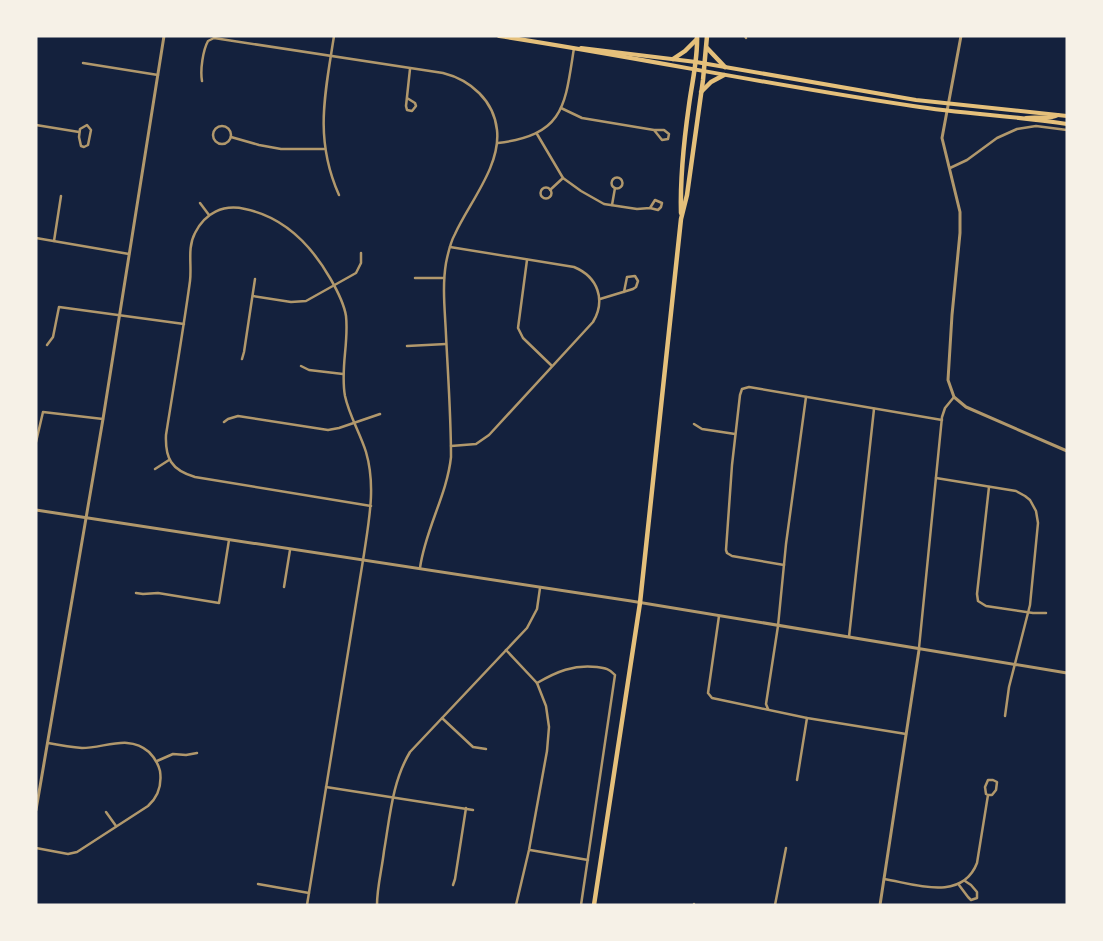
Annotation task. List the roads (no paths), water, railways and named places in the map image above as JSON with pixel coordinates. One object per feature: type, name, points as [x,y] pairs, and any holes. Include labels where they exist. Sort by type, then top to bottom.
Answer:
[{"type":"highway","points":[[681,219],[687,195],[702,92],[707,36]]},
{"type":"highway","points":[[673,58],[685,51],[697,38]]},
{"type":"highway","points":[[594,905],[640,603],[681,219],[685,141],[696,62],[697,38]]},
{"type":"highway","points":[[706,48],[725,66]]},
{"type":"highway","points":[[702,92],[711,82],[724,75]]},
{"type":"main road","points":[[499,36],[908,106],[1067,124]]},
{"type":"main road","points":[[574,48],[590,48],[673,58],[916,100],[1067,116]]},
{"type":"main road","points":[[1022,118],[1034,116],[1052,118],[1059,114]]},
{"type":"street","points":[[36,810],[164,36]]},
{"type":"street","points":[[334,36],[322,116],[324,148],[339,195]]},
{"type":"street","points":[[961,36],[942,138],[960,212],[948,380],[954,397],[972,410],[1067,451]]},
{"type":"street","points":[[202,81],[208,40],[214,38],[448,74],[460,79],[476,90],[485,99],[492,112],[498,143],[491,166],[454,235],[444,278],[451,457],[448,475],[428,536],[420,570]]},
{"type":"street","points":[[498,143],[519,140],[537,134],[552,121],[561,108],[568,84],[574,48]]},
{"type":"street","points":[[83,63],[158,76]]},
{"type":"street","points":[[407,98],[415,103],[416,106],[412,111],[406,108],[407,98],[410,68]]},
{"type":"street","points":[[561,108],[582,118],[654,130],[666,130],[669,136],[668,139],[662,140],[654,130]]},
{"type":"street","points":[[36,125],[79,132]]},
{"type":"street","points":[[87,125],[90,130],[88,145],[84,147],[79,142],[79,132],[83,126],[87,125]]},
{"type":"street","points":[[225,126],[230,130],[231,137],[227,143],[222,144],[216,142],[213,134],[219,127],[225,126]]},
{"type":"street","points":[[950,168],[967,160],[996,138],[1012,131],[1036,126],[1067,130]]},
{"type":"street","points":[[537,134],[563,178],[598,201],[642,210],[650,208],[658,210],[662,203],[655,200],[650,208]]},
{"type":"street","points":[[231,137],[282,149],[324,148]]},
{"type":"street","points":[[612,205],[616,188],[622,184],[618,177],[612,180],[612,186],[616,188]]},
{"type":"street","points":[[550,190],[544,188],[540,193],[541,196],[549,198],[550,190],[563,178]]},
{"type":"street","points":[[54,241],[61,196]]},
{"type":"street","points":[[200,203],[209,215]]},
{"type":"street","points":[[307,905],[371,506],[372,490],[369,466],[345,396],[343,374],[346,317],[342,300],[316,254],[293,232],[258,212],[240,208],[223,208],[209,215],[198,226],[192,239],[190,279],[166,435],[166,451],[169,460],[178,469],[195,477],[371,506]]},
{"type":"street","points":[[36,238],[129,254]]},
{"type":"street","points":[[450,247],[568,265],[580,269],[591,278],[597,288],[600,299],[598,313],[593,322],[485,439],[472,445],[451,446]]},
{"type":"street","points":[[253,296],[301,302],[356,273],[361,263],[361,253]]},
{"type":"street","points":[[527,259],[518,328],[523,338],[552,366]]},
{"type":"street","points":[[600,299],[624,292],[636,287],[638,281],[635,276],[628,276],[624,292]]},
{"type":"street","points":[[415,278],[444,278]]},
{"type":"street","points":[[242,359],[255,279]]},
{"type":"street","points":[[48,345],[53,337],[58,307],[184,324]]},
{"type":"street","points":[[407,346],[446,344]]},
{"type":"street","points":[[300,366],[309,370],[343,374]]},
{"type":"street","points":[[784,565],[732,556],[728,553],[726,546],[735,434],[742,389],[749,387],[942,420]]},
{"type":"street","points":[[768,709],[766,704],[778,626],[806,397]]},
{"type":"street","points":[[880,905],[919,650],[942,420],[944,408],[954,397]]},
{"type":"street","points":[[849,638],[874,409]]},
{"type":"street","points":[[36,442],[43,412],[102,419]]},
{"type":"street","points":[[224,422],[228,418],[238,416],[328,430],[380,414]]},
{"type":"street","points":[[694,424],[702,429],[735,434]]},
{"type":"street","points":[[155,469],[169,460]]},
{"type":"street","points":[[936,478],[1016,491],[1030,500],[1036,511],[1038,523],[1028,613],[1009,687],[1005,716]]},
{"type":"street","points":[[989,487],[977,594],[980,603],[986,606],[1028,613],[1046,613]]},
{"type":"street","points":[[36,510],[640,603],[1067,673]]},
{"type":"street","points":[[136,593],[158,593],[219,603],[229,540]]},
{"type":"street","points":[[284,587],[290,550]]},
{"type":"street","points":[[377,905],[393,798],[399,774],[410,752],[526,628],[537,608],[540,588]]},
{"type":"street","points":[[719,616],[708,693],[710,697],[807,718],[906,734]]},
{"type":"street","points":[[506,650],[536,683],[546,706],[549,727],[529,850],[516,905]]},
{"type":"street","points":[[536,683],[562,670],[580,666],[608,669],[615,675],[581,905]]},
{"type":"street","points":[[442,718],[473,747],[486,749]]},
{"type":"street","points":[[797,780],[807,718]]},
{"type":"street","points":[[36,848],[73,854],[148,806],[157,795],[161,777],[157,761],[146,750],[129,742],[83,748],[48,743]]},
{"type":"street","points":[[157,761],[173,754],[186,755],[197,753]]},
{"type":"street","points":[[884,879],[942,888],[959,885],[965,881],[977,863],[988,796],[985,790],[986,783],[988,780],[993,780],[997,782],[996,790],[992,795],[988,796]]},
{"type":"street","points":[[326,787],[473,810]]},
{"type":"street","points":[[453,885],[466,808]]},
{"type":"street","points":[[106,812],[116,826]]},
{"type":"street","points":[[775,905],[786,848]]},
{"type":"street","points":[[529,850],[588,860]]},
{"type":"street","points":[[959,885],[968,898],[971,900],[976,898],[977,892],[965,881]]},
{"type":"street","points":[[258,884],[309,894]]}]
